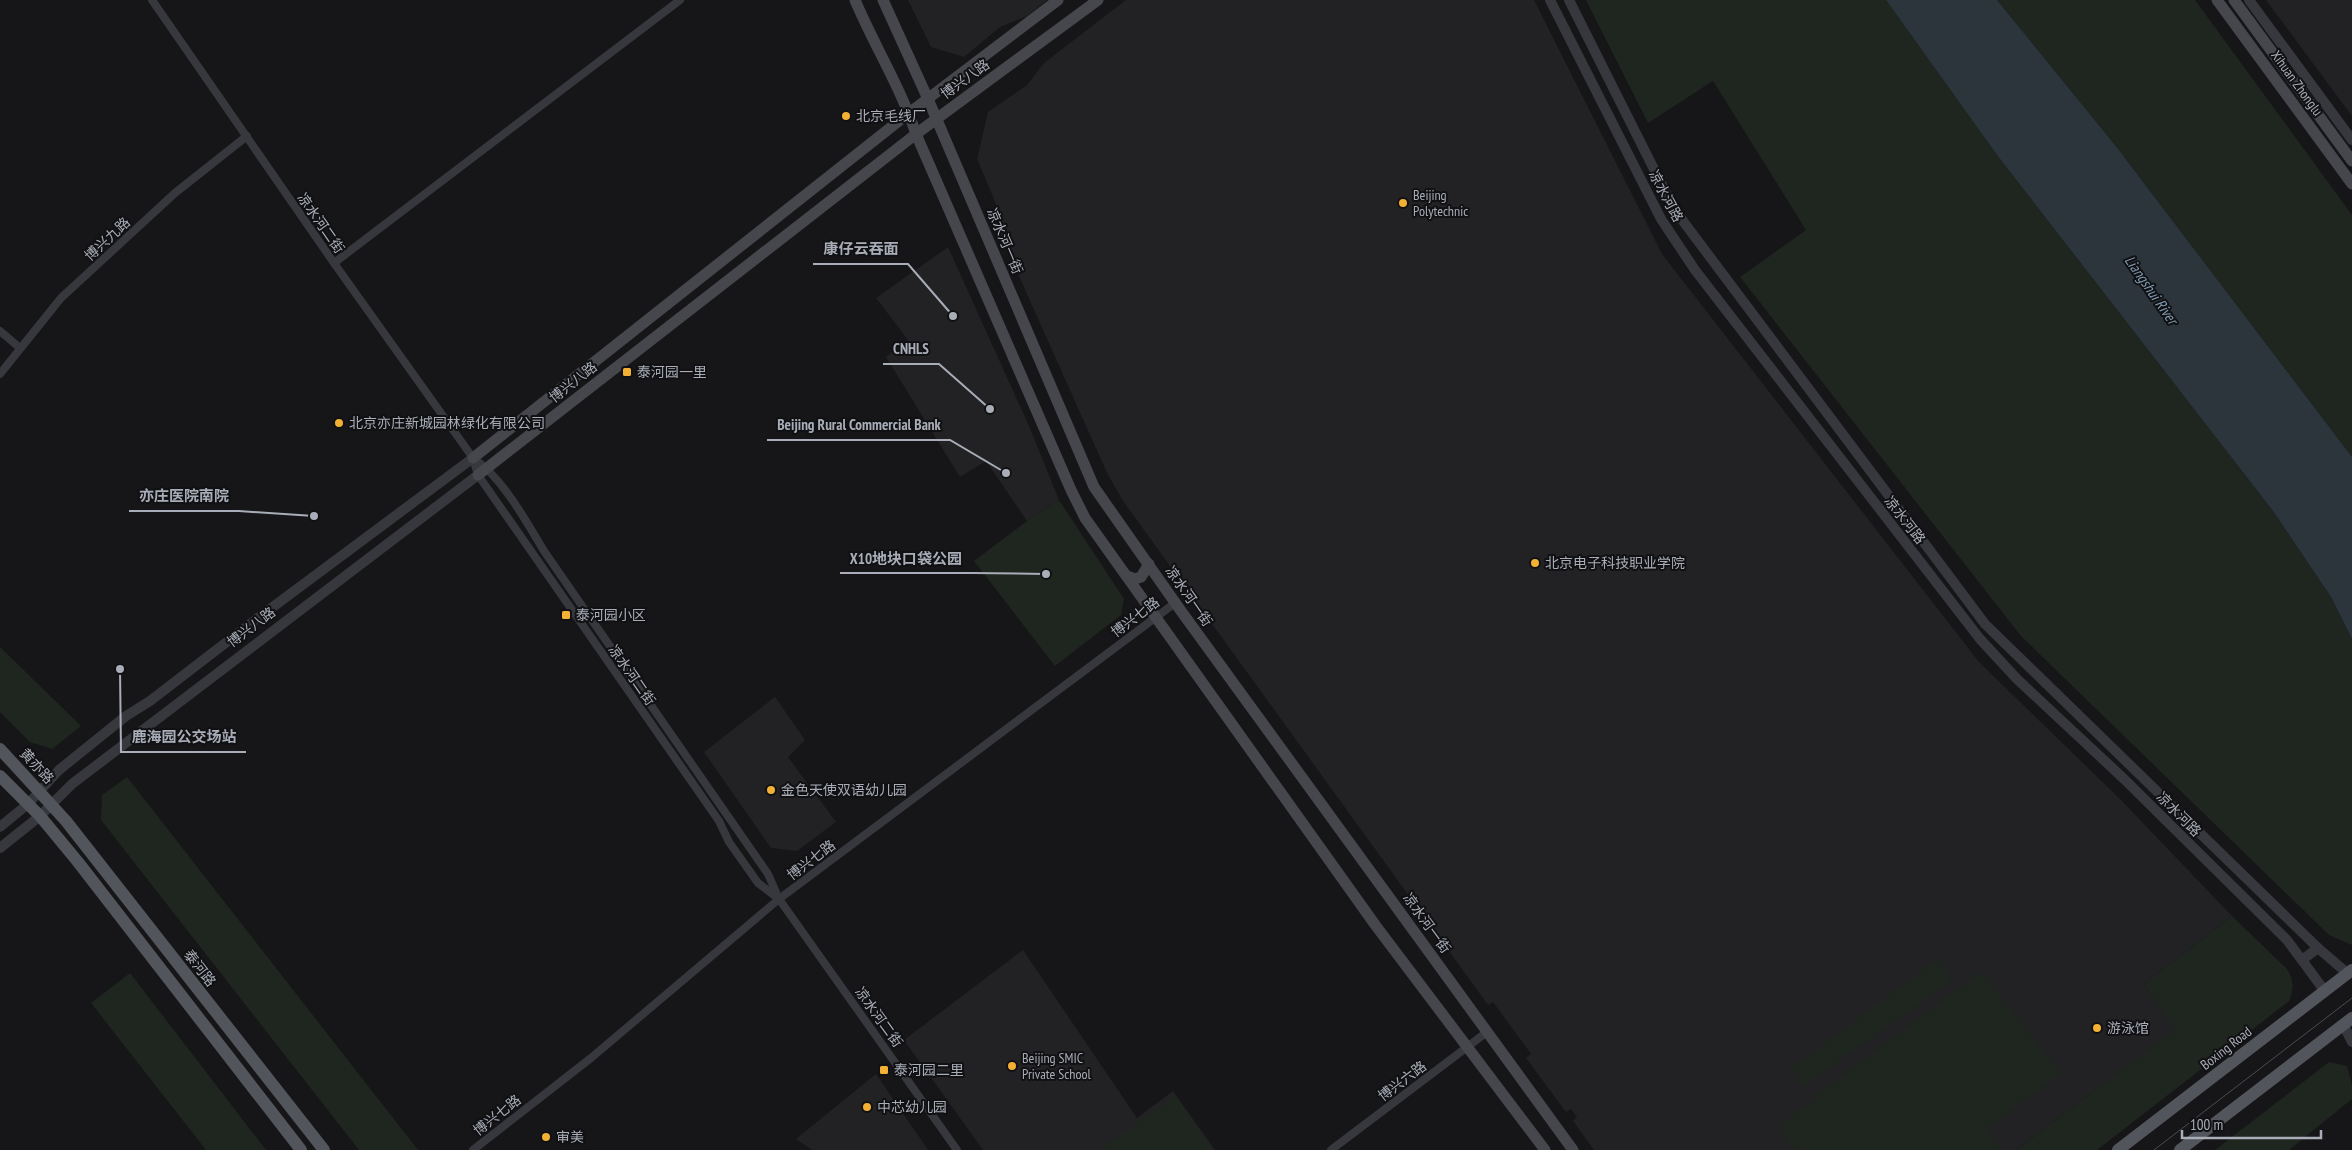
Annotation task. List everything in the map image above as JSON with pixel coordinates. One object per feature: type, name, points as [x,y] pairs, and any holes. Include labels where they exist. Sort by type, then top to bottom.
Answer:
[{"type":"main road","points":[[855,0],[909,113],[916,134],[1071,490],[1085,518],[1376,926],[1545,1150]]},
{"type":"main road","name":"凉水河一街","points":[[883,0],[928,99],[1094,487],[1175,603],[1573,1150]]},
{"type":"main road","name":"博兴八路","points":[[473,458],[909,113],[1058,0]]},
{"type":"main road","name":"博兴八路","points":[[478,475],[916,134],[1098,0]]},
{"type":"main road","name":"Xihuan Zhonglu","points":[[2217,0],[2352,184]]},
{"type":"main road","name":"Xihuan Zhonglu","points":[[2234,0],[2352,161]]},
{"type":"main road","points":[[1126,576],[1135,579],[1141,577],[1149,564]]},
{"type":"main road","name":"黄亦路","points":[[0,749],[52,804]]},
{"type":"main road","points":[[0,776],[40,816],[78,862],[301,1150]]},
{"type":"main road","name":"泰河路","points":[[52,804],[324,1150]]},
{"type":"main road","name":"Boxing Road","points":[[2118,1150],[2349,971]]},
{"type":"main road","points":[[2180,1150],[2348,1021]]},
{"type":"street","name":"凉水河二街","points":[[152,0],[473,458],[478,475],[719,821],[729,842],[758,883],[779,899]]},
{"type":"street","points":[[334,262],[680,0]]},
{"type":"street","name":"凉水河路","points":[[1550,0],[1661,219],[1695,270],[1980,639],[2017,679],[2123,778],[2287,940],[2324,990]]},
{"type":"street","name":"凉水河路","points":[[1569,0],[1674,209],[1985,624],[2318,948],[2349,971]]},
{"type":"street","points":[[2249,0],[2352,140]]},
{"type":"street","name":"博兴九路","points":[[0,374],[61,298],[175,193],[247,136]]},
{"type":"street","points":[[0,331],[20,348]]},
{"type":"street","name":"凉水河二街","points":[[473,458],[488,468],[768,874],[779,899],[957,1150]]},
{"type":"street","name":"博兴八路","points":[[0,827],[28,804],[59,770],[126,716],[150,701],[473,458]]},
{"type":"street","name":"博兴八路","points":[[0,848],[40,816],[72,784],[478,475]]},
{"type":"street","name":"博兴七路","points":[[473,1150],[590,1058],[779,899],[1175,603]]},
{"type":"street","points":[[2302,960],[2318,948]]},
{"type":"street","points":[[2348,1021],[2352,1042]]},
{"type":"street","name":"博兴六路","points":[[1331,1150],[1487,1032]]},
{"type":"shaded area","points":[[908,0],[1047,0],[1027,16],[1000,27],[964,57],[931,47]]},
{"type":"shaded area","name":"北京电子科技职业学院","points":[[1126,0],[1534,0],[1662,254],[1979,662],[2121,800],[2232,916],[2144,984],[2176,1030],[2016,1150],[1594,1150],[1573,1121],[1577,1117],[1571,1109],[1566,1112],[1526,1058],[1531,1054],[1493,1002],[1488,1005],[1123,501],[1108,475],[1001,236],[996,204],[977,159],[988,112],[1027,85],[1044,63]]},
{"type":"shaded area","points":[[1586,0],[1886,0],[1997,155],[2273,511],[2331,597],[2352,639],[2352,945],[2329,935],[2021,636],[1740,277],[1806,230],[1713,81],[1648,123]]},
{"type":"shaded area","points":[[1997,0],[2195,0],[2352,215],[2352,457],[2115,145]]},
{"type":"shaded area","points":[[2266,0],[2352,0],[2352,116]]},
{"type":"shaded area","points":[[948,247],[1029,426],[1059,500],[1027,521],[986,461],[960,477],[886,357],[908,340],[876,298]]},
{"type":"shaded area","points":[[1059,500],[1124,599],[1121,615],[1055,666],[974,561],[1027,521]]},
{"type":"shaded area","points":[[0,647],[81,726],[52,749],[30,742],[0,712]]},
{"type":"shaded area","name":"金色天使双语幼儿园","points":[[775,697],[805,740],[788,757],[836,822],[797,851],[771,848],[704,752]]},
{"type":"shaded area","points":[[127,777],[418,1150],[359,1150],[101,820],[102,795]]},
{"type":"shaded area","points":[[2232,916],[2287,969],[2293,985],[2289,1001],[2097,1150],[2016,1150],[2175,1030],[2144,984]]},
{"type":"shaded area","name":"Beijing SMIC Private School","points":[[1023,950],[1137,1118],[1173,1091],[1215,1150],[983,1150],[904,1040]]},
{"type":"shaded area","points":[[1939,957],[1952,980],[1805,1086],[1791,1069]]},
{"type":"shaded area","points":[[1981,972],[2061,1073],[1986,1129],[2003,1150],[1795,1150],[1778,1126],[1816,1098],[1815,1096]]},
{"type":"shaded area","points":[[130,973],[266,1150],[206,1150],[91,1003]]},
{"type":"shaded area","points":[[2329,1062],[2347,1066],[2352,1085],[2352,1099],[2289,1150],[2215,1150]]},
{"type":"shaded area","name":"中芯幼儿园","points":[[876,1074],[928,1150],[812,1150],[796,1139]]},
{"type":"shaded area","points":[[1176,1096],[1212,1150],[1099,1150]]},
{"type":"water","name":"Liangshui River","points":[[1886,0],[1997,0],[2115,145],[2352,457],[2352,639],[2331,597],[2273,511],[1997,155]]},
{"type":"tram line","points":[[2154,1150],[2352,998]]},
{"type":"place","name":"北京毛线厂","points":[[846,116]]},
{"type":"place","name":"Beijing Polytechnic","points":[[1403,203]]},
{"type":"place","name":"康仔云吞面","points":[[953,316]]},
{"type":"place","name":"泰河园一里","points":[[627,372]]},
{"type":"place","name":"CNHLS","points":[[990,409]]},
{"type":"place","name":"北京亦庄新城园林绿化有限公司","points":[[339,423]]},
{"type":"place","name":"Beijing Rural Commercial Bank","points":[[1006,473]]},
{"type":"place","name":"亦庄医院南院","points":[[314,516]]},
{"type":"place","name":"北京电子科技职业学院","points":[[1535,563]]},
{"type":"place","name":"X10地块口袋公园","points":[[1046,574]]},
{"type":"place","name":"泰河园小区","points":[[566,615]]},
{"type":"place","name":"鹿海园公交场站","points":[[120,669]]},
{"type":"place","name":"金色天使双语幼儿园","points":[[771,790]]},
{"type":"place","name":"游泳馆","points":[[2097,1028]]},
{"type":"place","name":"Beijing SMIC Private School","points":[[1012,1066]]},
{"type":"place","name":"泰河园二里","points":[[884,1070]]},
{"type":"place","name":"中芯幼儿园","points":[[867,1107]]},
{"type":"place","name":"审美","points":[[546,1137]]}]
